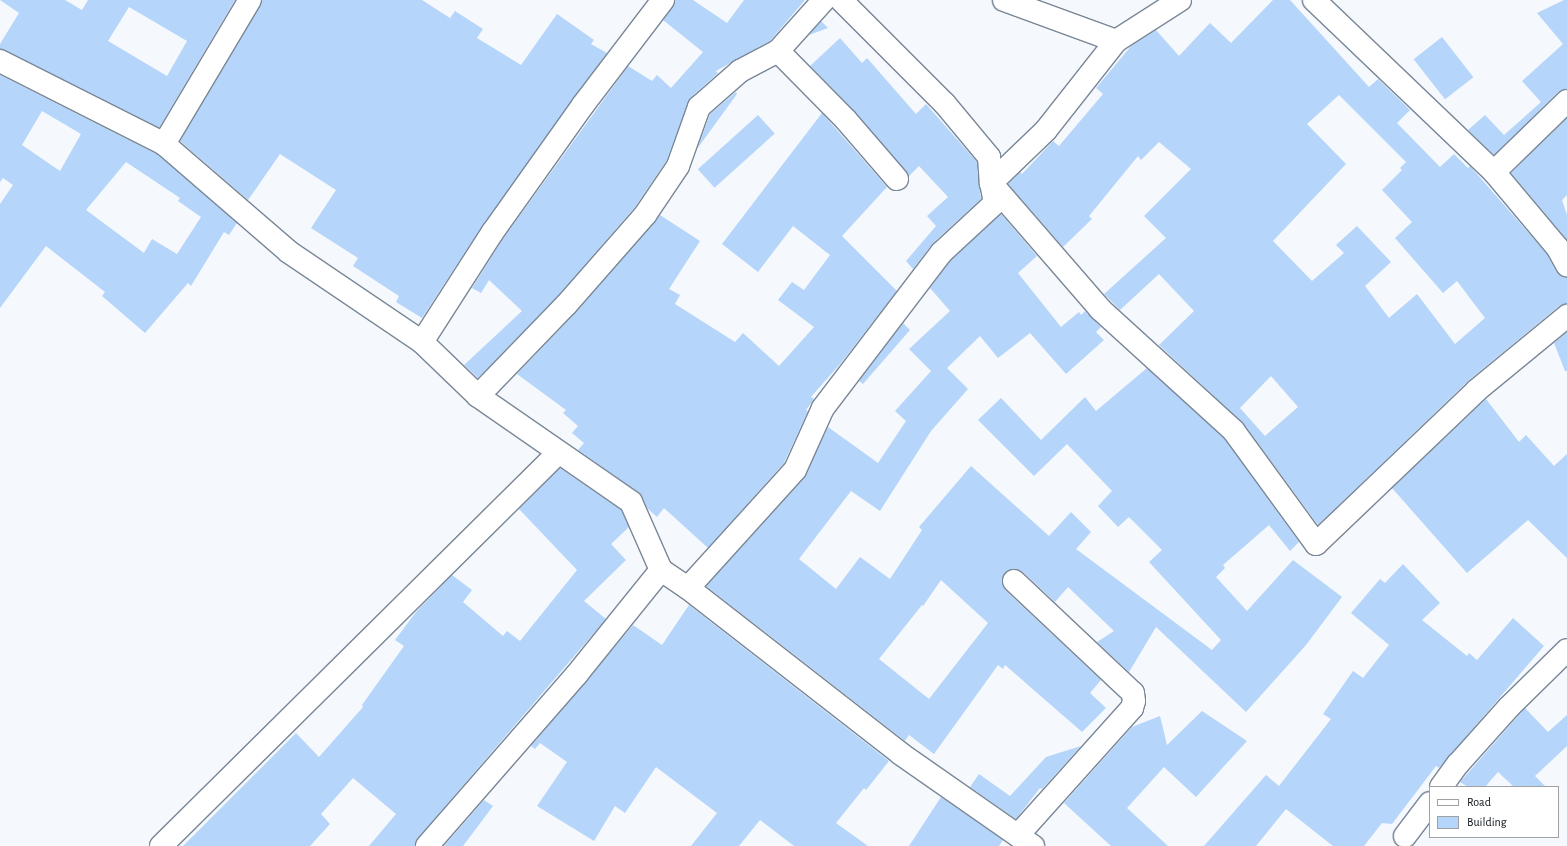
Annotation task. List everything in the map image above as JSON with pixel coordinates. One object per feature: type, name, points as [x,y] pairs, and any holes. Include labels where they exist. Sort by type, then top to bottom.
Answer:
[{"type":"street","points":[[164,144],[250,0]]},
{"type":"street","points":[[422,342],[492,233],[583,105],[663,0]]},
{"type":"street","points":[[478,396],[566,305],[645,215],[678,166],[699,107],[740,71],[778,51],[824,0]]},
{"type":"street","points":[[688,588],[795,470],[823,408],[941,253],[995,203],[991,183],[989,157],[945,104],[841,0]]},
{"type":"street","points":[[1004,0],[1116,41]]},
{"type":"street","points":[[991,183],[1046,130],[1116,41],[1180,0]]},
{"type":"street","points":[[1314,0],[1494,172],[1557,247],[1567,265]]},
{"type":"street","points":[[778,51],[846,120],[897,180]]},
{"type":"street","points":[[0,61],[164,144],[289,252],[422,342],[478,396],[558,453],[631,502],[661,570],[688,588],[901,754],[1026,841],[1132,708],[1134,700],[1133,693],[1014,581]]},
{"type":"street","points":[[1494,172],[1567,101]]},
{"type":"street","points":[[991,183],[1100,309],[1233,430],[1316,544],[1477,390],[1567,316]]},
{"type":"street","points":[[161,846],[558,453]]},
{"type":"street","points":[[427,846],[576,674],[661,570]]},
{"type":"street","points":[[1442,786],[1458,764],[1510,707],[1567,650]]},
{"type":"street","points":[[1405,836],[1429,804]]},
{"type":"building","points":[[0,0],[65,0],[82,10],[88,0],[235,0],[159,128],[0,49],[0,44],[19,13]],"holes":[[[129,7],[187,41],[167,76],[108,41]]]},
{"type":"building","points":[[262,0],[422,0],[450,18],[455,11],[483,29],[477,38],[521,65],[557,14],[594,40],[591,44],[607,53],[482,226],[422,318],[396,302],[399,296],[353,266],[358,258],[311,228],[336,190],[280,154],[248,200],[180,141]]},
{"type":"building","points":[[675,0],[693,0],[727,23],[744,0],[805,0],[770,41],[716,71],[718,73],[690,98],[667,160],[635,207],[557,297],[478,378],[464,365],[522,311],[489,280],[481,293],[472,288],[502,240],[628,66],[652,81],[657,75],[671,88],[703,52],[663,20]]},
{"type":"building","points":[[1273,0],[1290,0],[1369,87],[1378,79],[1410,110],[1397,123],[1440,167],[1454,154],[1468,168],[1470,166],[1547,254],[1556,271],[1567,277],[1567,304],[1559,306],[1469,380],[1318,525],[1243,423],[1159,345],[1194,311],[1159,274],[1120,310],[1104,294],[1166,238],[1144,216],[1191,169],[1159,142],[1141,160],[1138,156],[1089,216],[1092,219],[1063,247],[1008,184],[1020,172],[1022,174],[1053,141],[1059,146],[1103,94],[1096,88],[1131,46],[1156,30],[1179,56],[1210,23],[1231,43]],"holes":[[[1339,95],[1406,162],[1400,168],[1402,170],[1382,190],[1412,222],[1395,238],[1443,293],[1457,281],[1485,318],[1455,344],[1417,294],[1389,318],[1365,286],[1391,262],[1357,226],[1336,245],[1344,253],[1312,281],[1273,241],[1346,164],[1307,124]],[[1271,376],[1298,407],[1265,436],[1240,408]]]},
{"type":"building","points":[[1567,0],[1567,89],[1558,92],[1494,155],[1468,130],[1485,115],[1504,135],[1541,102],[1522,81],[1563,44],[1537,13]]},
{"type":"building","points":[[821,21],[828,28],[809,35]]},
{"type":"building","points":[[1442,37],[1473,77],[1445,99],[1414,59]]},
{"type":"building","points":[[840,38],[862,63],[867,58],[916,114],[926,104],[977,162],[981,199],[932,244],[913,269],[906,261],[936,226],[927,216],[948,197],[919,166],[909,176],[855,112],[810,66]]},
{"type":"building","points":[[0,75],[157,154],[237,223],[229,235],[224,232],[191,286],[188,283],[145,333],[102,296],[105,292],[46,246],[0,308],[0,204],[13,185],[3,178],[0,182]],"holes":[[[42,111],[81,134],[60,171],[22,145]],[[126,162],[180,198],[178,201],[201,217],[177,254],[152,239],[144,253],[86,210]]]},
{"type":"building","points":[[736,92],[737,94],[697,149],[710,114]]},
{"type":"building","points":[[822,113],[887,187],[842,236],[897,291],[840,364],[811,397],[814,399],[806,410],[808,411],[784,463],[708,548],[664,508],[657,517],[648,509],[638,492],[578,450],[584,443],[572,433],[578,426],[563,413],[566,410],[517,374],[575,313],[660,215],[700,241],[669,289],[680,295],[675,304],[735,342],[743,333],[779,366],[814,327],[778,300],[792,282],[804,290],[830,255],[793,226],[758,272],[722,244]]},
{"type":"building","points":[[758,115],[775,134],[715,188],[698,169]]},
{"type":"building","points":[[1567,118],[1567,195],[1562,200],[1567,215],[1567,240],[1511,173]]},
{"type":"building","points":[[1001,214],[1037,256],[1018,273],[1061,327],[1079,312],[1081,315],[1085,311],[1101,327],[1096,332],[1104,340],[1066,374],[1030,333],[998,358],[980,336],[947,368],[968,389],[931,431],[880,511],[851,491],[799,559],[836,589],[860,557],[890,579],[922,530],[919,527],[971,466],[1049,536],[1071,512],[1091,532],[1076,549],[1212,650],[1221,640],[1149,562],[1162,550],[1129,517],[1118,527],[1098,506],[1112,491],[1067,444],[1034,476],[978,420],[1001,398],[1041,440],[1085,397],[1096,411],[1147,368],[1224,438],[1299,542],[1290,551],[1269,525],[1223,565],[1225,568],[1216,577],[1247,611],[1293,560],[1342,597],[1306,645],[1246,712],[1156,627],[1129,672],[1097,642],[1114,631],[1068,587],[1055,602],[1023,572],[1011,569],[1002,578],[1005,590],[1101,680],[1090,693],[1106,708],[1082,732],[1005,665],[1003,669],[998,665],[934,754],[909,735],[905,741],[706,586],[804,478],[828,427],[878,463],[906,421],[895,411],[931,371],[909,349],[950,311],[930,288],[950,261]],"holes":[[[941,580],[988,623],[929,699],[879,659],[922,605],[923,606]]]},
{"type":"building","points":[[903,323],[910,330],[863,384],[859,381]]},
{"type":"building","points":[[1567,332],[1567,371],[1565,371],[1554,343]]},
{"type":"building","points":[[1486,399],[1519,442],[1526,435],[1554,466],[1567,454],[1567,558],[1528,520],[1467,573],[1392,488]]},
{"type":"building","points":[[560,468],[621,510],[629,527],[611,544],[626,560],[584,601],[606,619],[418,838],[415,846],[369,846],[396,814],[353,778],[321,814],[330,824],[310,846],[183,846],[296,733],[319,757],[363,707],[362,705],[404,646],[395,640],[416,612],[452,575],[472,590],[463,602],[503,636],[507,631],[520,641],[577,570],[519,509]]},
{"type":"building","points":[[1403,564],[1440,603],[1422,620],[1467,656],[1469,653],[1477,660],[1513,618],[1544,646],[1439,768],[1436,766],[1392,824],[1382,823],[1364,846],[1333,846],[1286,809],[1256,846],[1204,846],[1266,775],[1279,786],[1331,719],[1323,714],[1353,671],[1363,678],[1389,645],[1351,613],[1380,579],[1385,583]]},
{"type":"building","points":[[689,605],[889,761],[866,790],[864,788],[836,823],[868,846],[794,846],[760,820],[739,846],[691,846],[717,813],[656,767],[625,813],[615,806],[594,841],[537,806],[567,762],[540,743],[535,749],[531,746],[633,625],[662,645]]},
{"type":"building","points":[[1525,708],[1548,732],[1567,715],[1567,746],[1535,776],[1545,786],[1513,786],[1498,772],[1486,786],[1466,786],[1460,782]]},
{"type":"building","points":[[1202,711],[1247,741],[1196,797],[1164,767],[1127,808],[1168,846],[1111,846],[1064,803],[1132,727],[1160,716],[1167,745]]},
{"type":"building","points":[[1081,746],[1042,789],[1040,788],[1016,819],[970,787],[979,774],[1010,796],[1046,757]]},
{"type":"building","points":[[941,797],[1003,840],[999,846],[909,846]]},
{"type":"building","points":[[484,800],[493,806],[463,846],[444,846]]}]
